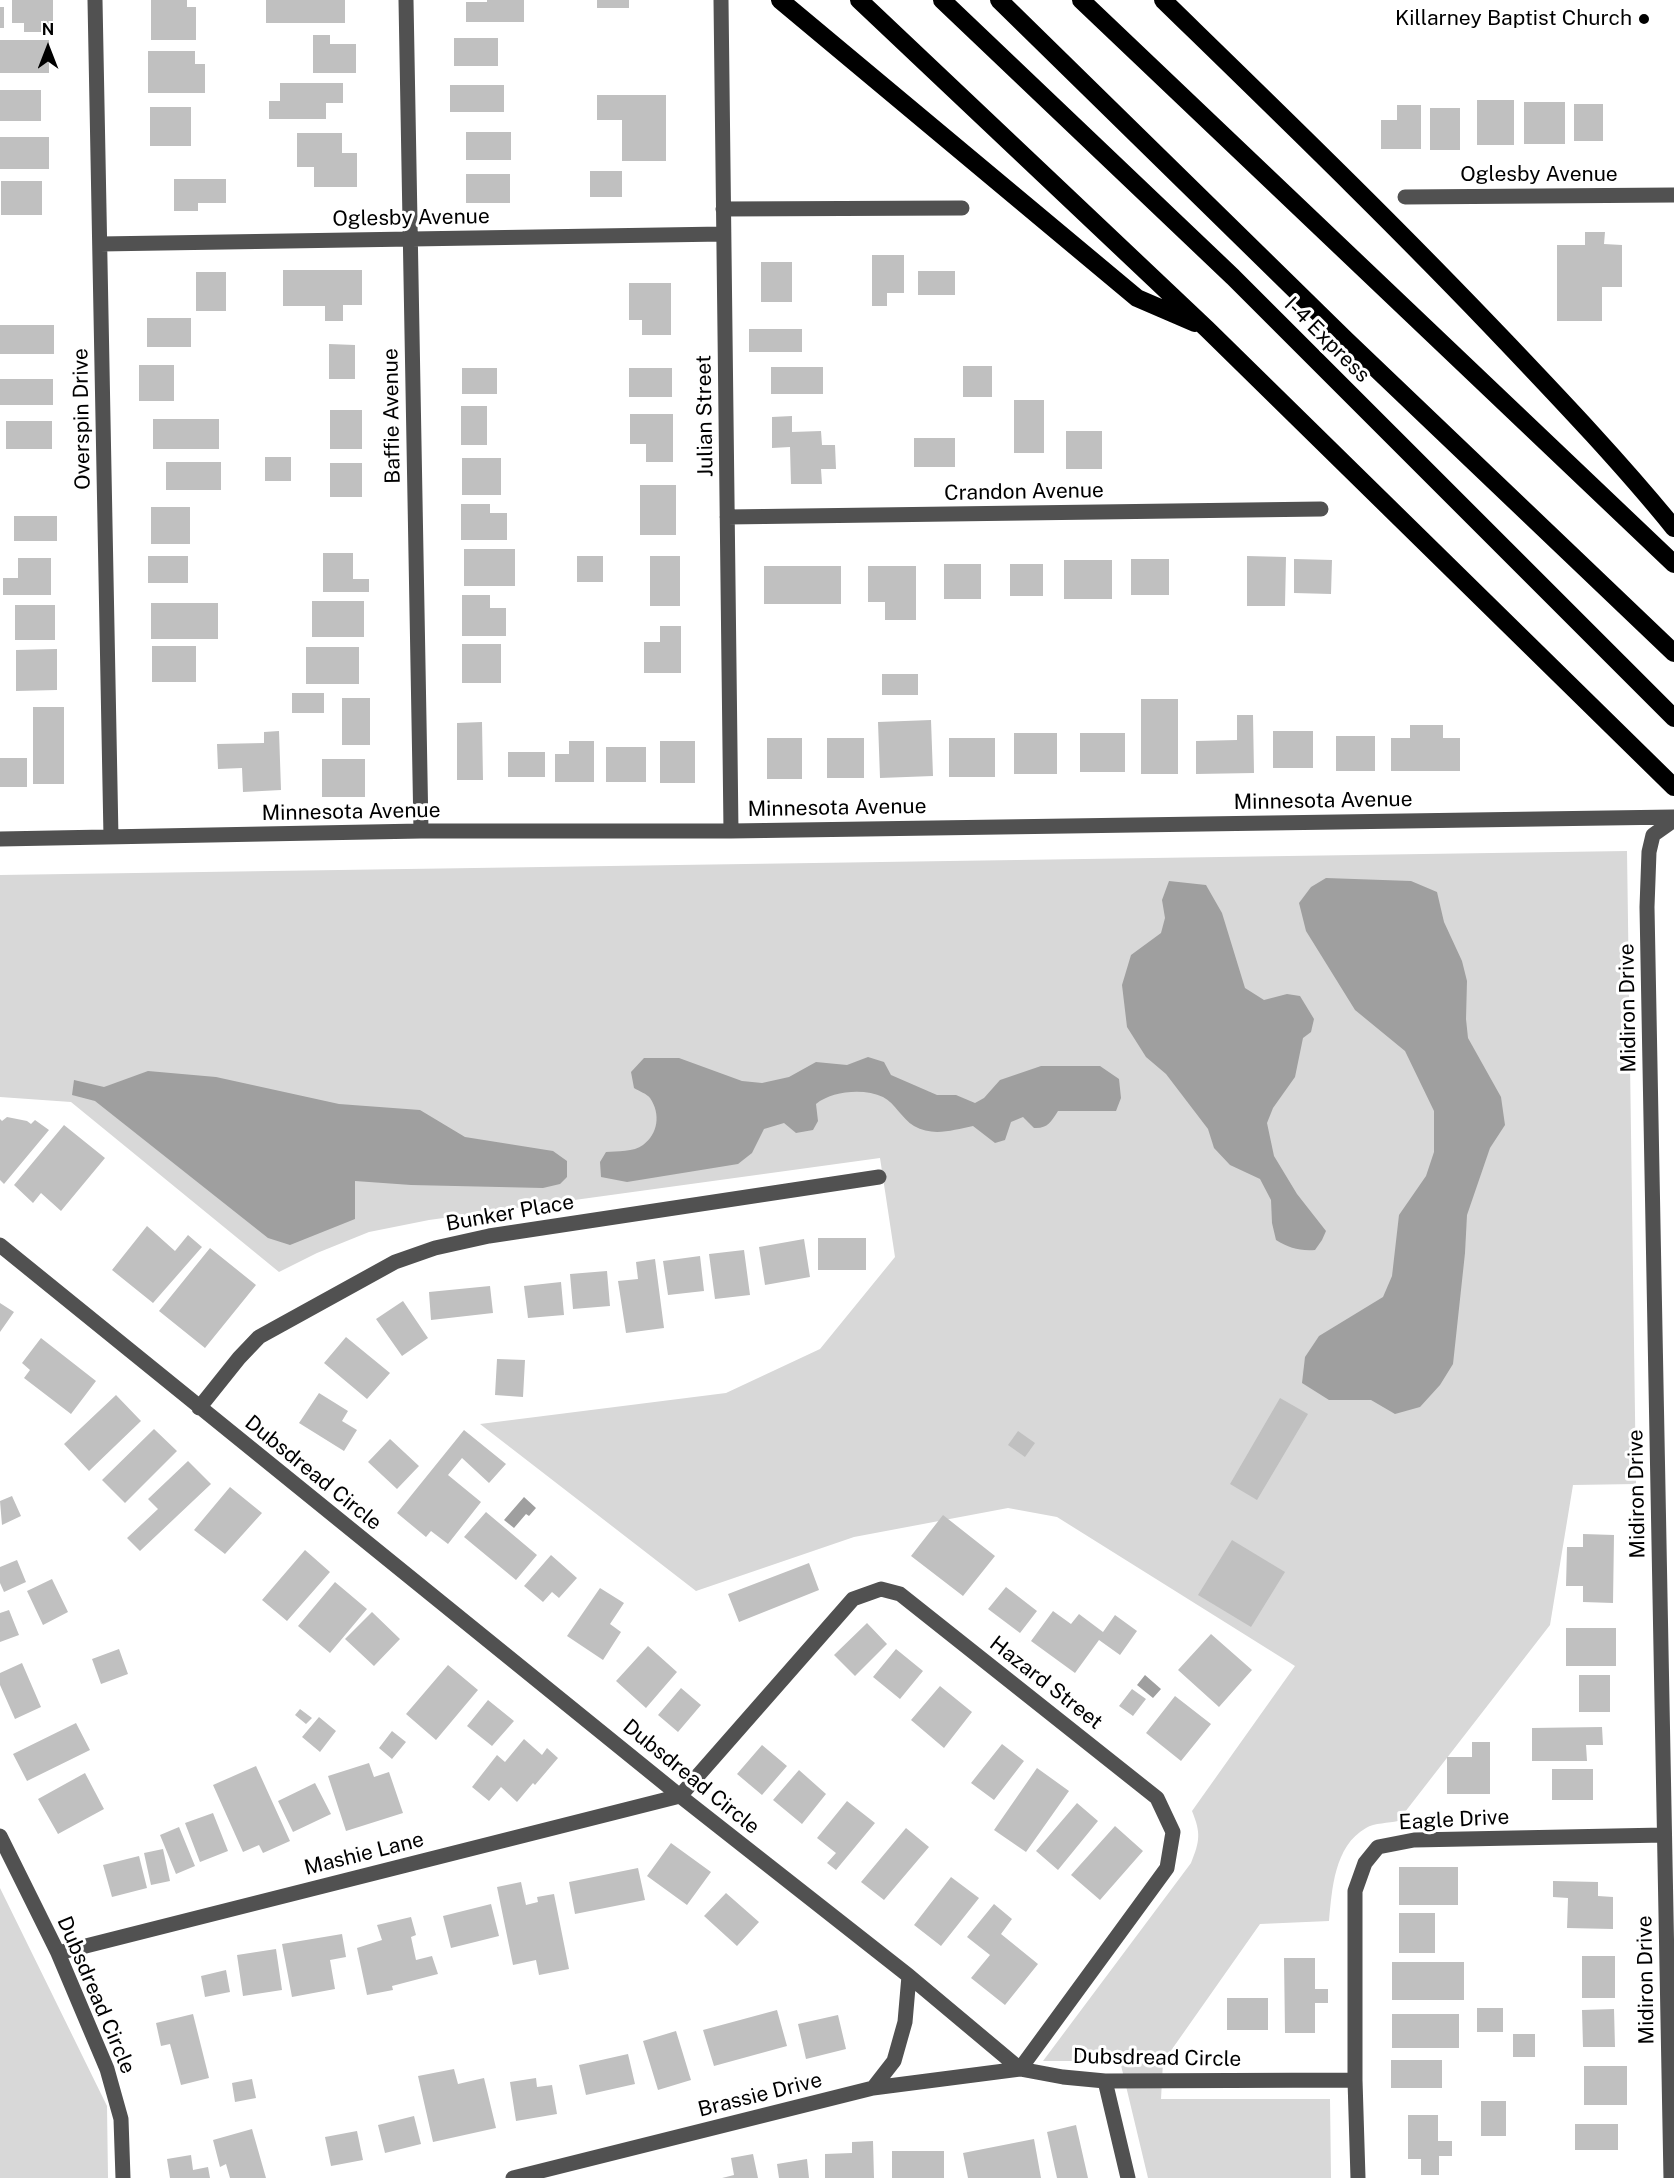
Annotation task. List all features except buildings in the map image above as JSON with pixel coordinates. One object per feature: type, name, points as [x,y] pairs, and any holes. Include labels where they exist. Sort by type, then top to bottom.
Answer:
[{"type":"highway","points":[[780,0],[1137,298],[1207,329]]},
{"type":"highway","points":[[858,0],[1207,329],[1671,783]]},
{"type":"highway","name":"I-4 Express","points":[[942,0],[1233,277],[1674,718]]},
{"type":"highway","name":"I-4 Express","points":[[999,0],[1345,339],[1674,652]]},
{"type":"highway","points":[[1081,0],[1674,564]]},
{"type":"highway","points":[[1163,0],[1458,291],[1560,398],[1674,528]]},
{"type":"street","name":"Overspin Drive","points":[[95,0],[111,837]]},
{"type":"street","name":"Baffie Avenue","points":[[405,0],[422,831]]},
{"type":"street","name":"Julian Street","points":[[721,0],[731,831]]},
{"type":"street","name":"Oglesby Avenue","points":[[1405,196],[1674,195]]},
{"type":"street","points":[[723,209],[962,208]]},
{"type":"street","name":"Oglesby Avenue","points":[[100,244],[723,234]]},
{"type":"street","name":"Crandon Avenue","points":[[727,517],[1321,509]]},
{"type":"street","name":"Minnesota Avenue","points":[[0,839],[422,831],[731,831],[1674,819]]},
{"type":"street","name":"Midiron Drive","points":[[1671,2178],[1647,907],[1648,852],[1653,835],[1674,819]]},
{"type":"street","name":"Bunker Place","points":[[199,1408],[238,1358],[259,1337],[394,1262],[435,1248],[489,1236],[879,1177]]},
{"type":"street","name":"Dubsdread Circle","points":[[0,1245],[680,1796],[909,1976],[1020,2068],[1064,2078],[1105,2081],[1354,2080]]},
{"type":"street","name":"Hazard Street","points":[[680,1796],[853,1599],[882,1589],[900,1594],[1157,1798],[1173,1832],[1167,1868],[1020,2068]]},
{"type":"street","name":"Mashie Lane","points":[[58,1953],[680,1796]]},
{"type":"street","name":"Eagle Drive","points":[[1354,2080],[1354,1892],[1365,1863],[1378,1847],[1414,1840],[1664,1835]]},
{"type":"street","name":"Dubsdread Circle","points":[[0,1836],[58,1953],[107,2068],[121,2119],[123,2178]]},
{"type":"street","points":[[873,2088],[894,2061],[905,2022],[909,1976]]},
{"type":"street","name":"Brassie Drive","points":[[513,2178],[873,2088],[1020,2068]]},
{"type":"street","points":[[1354,2080],[1358,2178]]},
{"type":"street","points":[[1105,2081],[1128,2178]]},
{"type":"shaded area","points":[[1627,851],[1636,1484],[1573,1485],[1550,1625],[1398,1821],[1369,1826],[1355,1836],[1347,1846],[1337,1870],[1329,1921],[1260,1924],[1163,2062],[1161,2099],[1330,2099],[1331,2178],[1148,2178],[1120,2061],[1043,2061],[1191,1863],[1198,1837],[1192,1811],[1295,1666],[1057,1517],[1008,1508],[854,1537],[696,1591],[480,1424],[726,1393],[820,1349],[895,1257],[880,1158],[429,1220],[369,1232],[317,1253],[279,1272],[71,1102],[0,1097],[0,875]]},
{"type":"shaded area","points":[[1326,878],[1411,881],[1437,892],[1444,922],[1462,961],[1467,981],[1468,1038],[1501,1097],[1505,1125],[1490,1148],[1467,1215],[1453,1364],[1440,1385],[1420,1407],[1395,1414],[1371,1400],[1329,1400],[1302,1383],[1305,1357],[1319,1336],[1383,1297],[1392,1276],[1399,1215],[1426,1176],[1434,1152],[1434,1111],[1405,1051],[1355,1010],[1306,931],[1299,903],[1311,887]]},
{"type":"shaded area","points":[[1169,881],[1206,885],[1222,913],[1245,988],[1264,1000],[1287,994],[1300,996],[1314,1019],[1311,1032],[1303,1038],[1295,1077],[1273,1108],[1267,1123],[1274,1156],[1297,1194],[1326,1231],[1315,1250],[1294,1248],[1276,1240],[1272,1223],[1271,1200],[1260,1179],[1230,1165],[1214,1148],[1208,1129],[1166,1074],[1146,1057],[1127,1027],[1122,985],[1131,955],[1161,933],[1165,918],[1162,900]]},
{"type":"shaded area","points":[[868,1057],[884,1062],[891,1075],[937,1095],[956,1095],[975,1103],[984,1098],[1000,1080],[1041,1066],[1100,1066],[1119,1079],[1121,1098],[1116,1111],[1058,1111],[1051,1121],[1042,1127],[1034,1128],[1023,1117],[1011,1122],[1005,1140],[995,1143],[973,1126],[943,1132],[921,1129],[910,1123],[883,1097],[867,1092],[848,1092],[831,1096],[816,1104],[818,1121],[813,1130],[796,1133],[784,1123],[764,1129],[752,1153],[738,1164],[627,1182],[601,1177],[600,1162],[606,1152],[635,1149],[643,1145],[655,1130],[656,1111],[649,1097],[634,1088],[631,1072],[644,1058],[679,1058],[742,1081],[762,1083],[789,1077],[816,1062],[847,1065]]},
{"type":"shaded area","points":[[148,1071],[216,1077],[339,1104],[420,1110],[465,1137],[553,1151],[567,1161],[567,1177],[560,1184],[543,1188],[411,1185],[355,1181],[355,1219],[290,1245],[268,1238],[95,1101],[72,1095],[74,1080],[104,1087]]},
{"type":"shaded area","points":[[524,1497],[536,1508],[529,1516],[526,1514],[514,1528],[504,1520]]},
{"type":"shaded area","points":[[1145,1675],[1161,1689],[1153,1698],[1137,1685]]},
{"type":"shaded area","points":[[0,1888],[107,2106],[108,2178],[0,2178]]},
{"type":"place","name":"Killarney Baptist Church","points":[[1644,19]]}]
